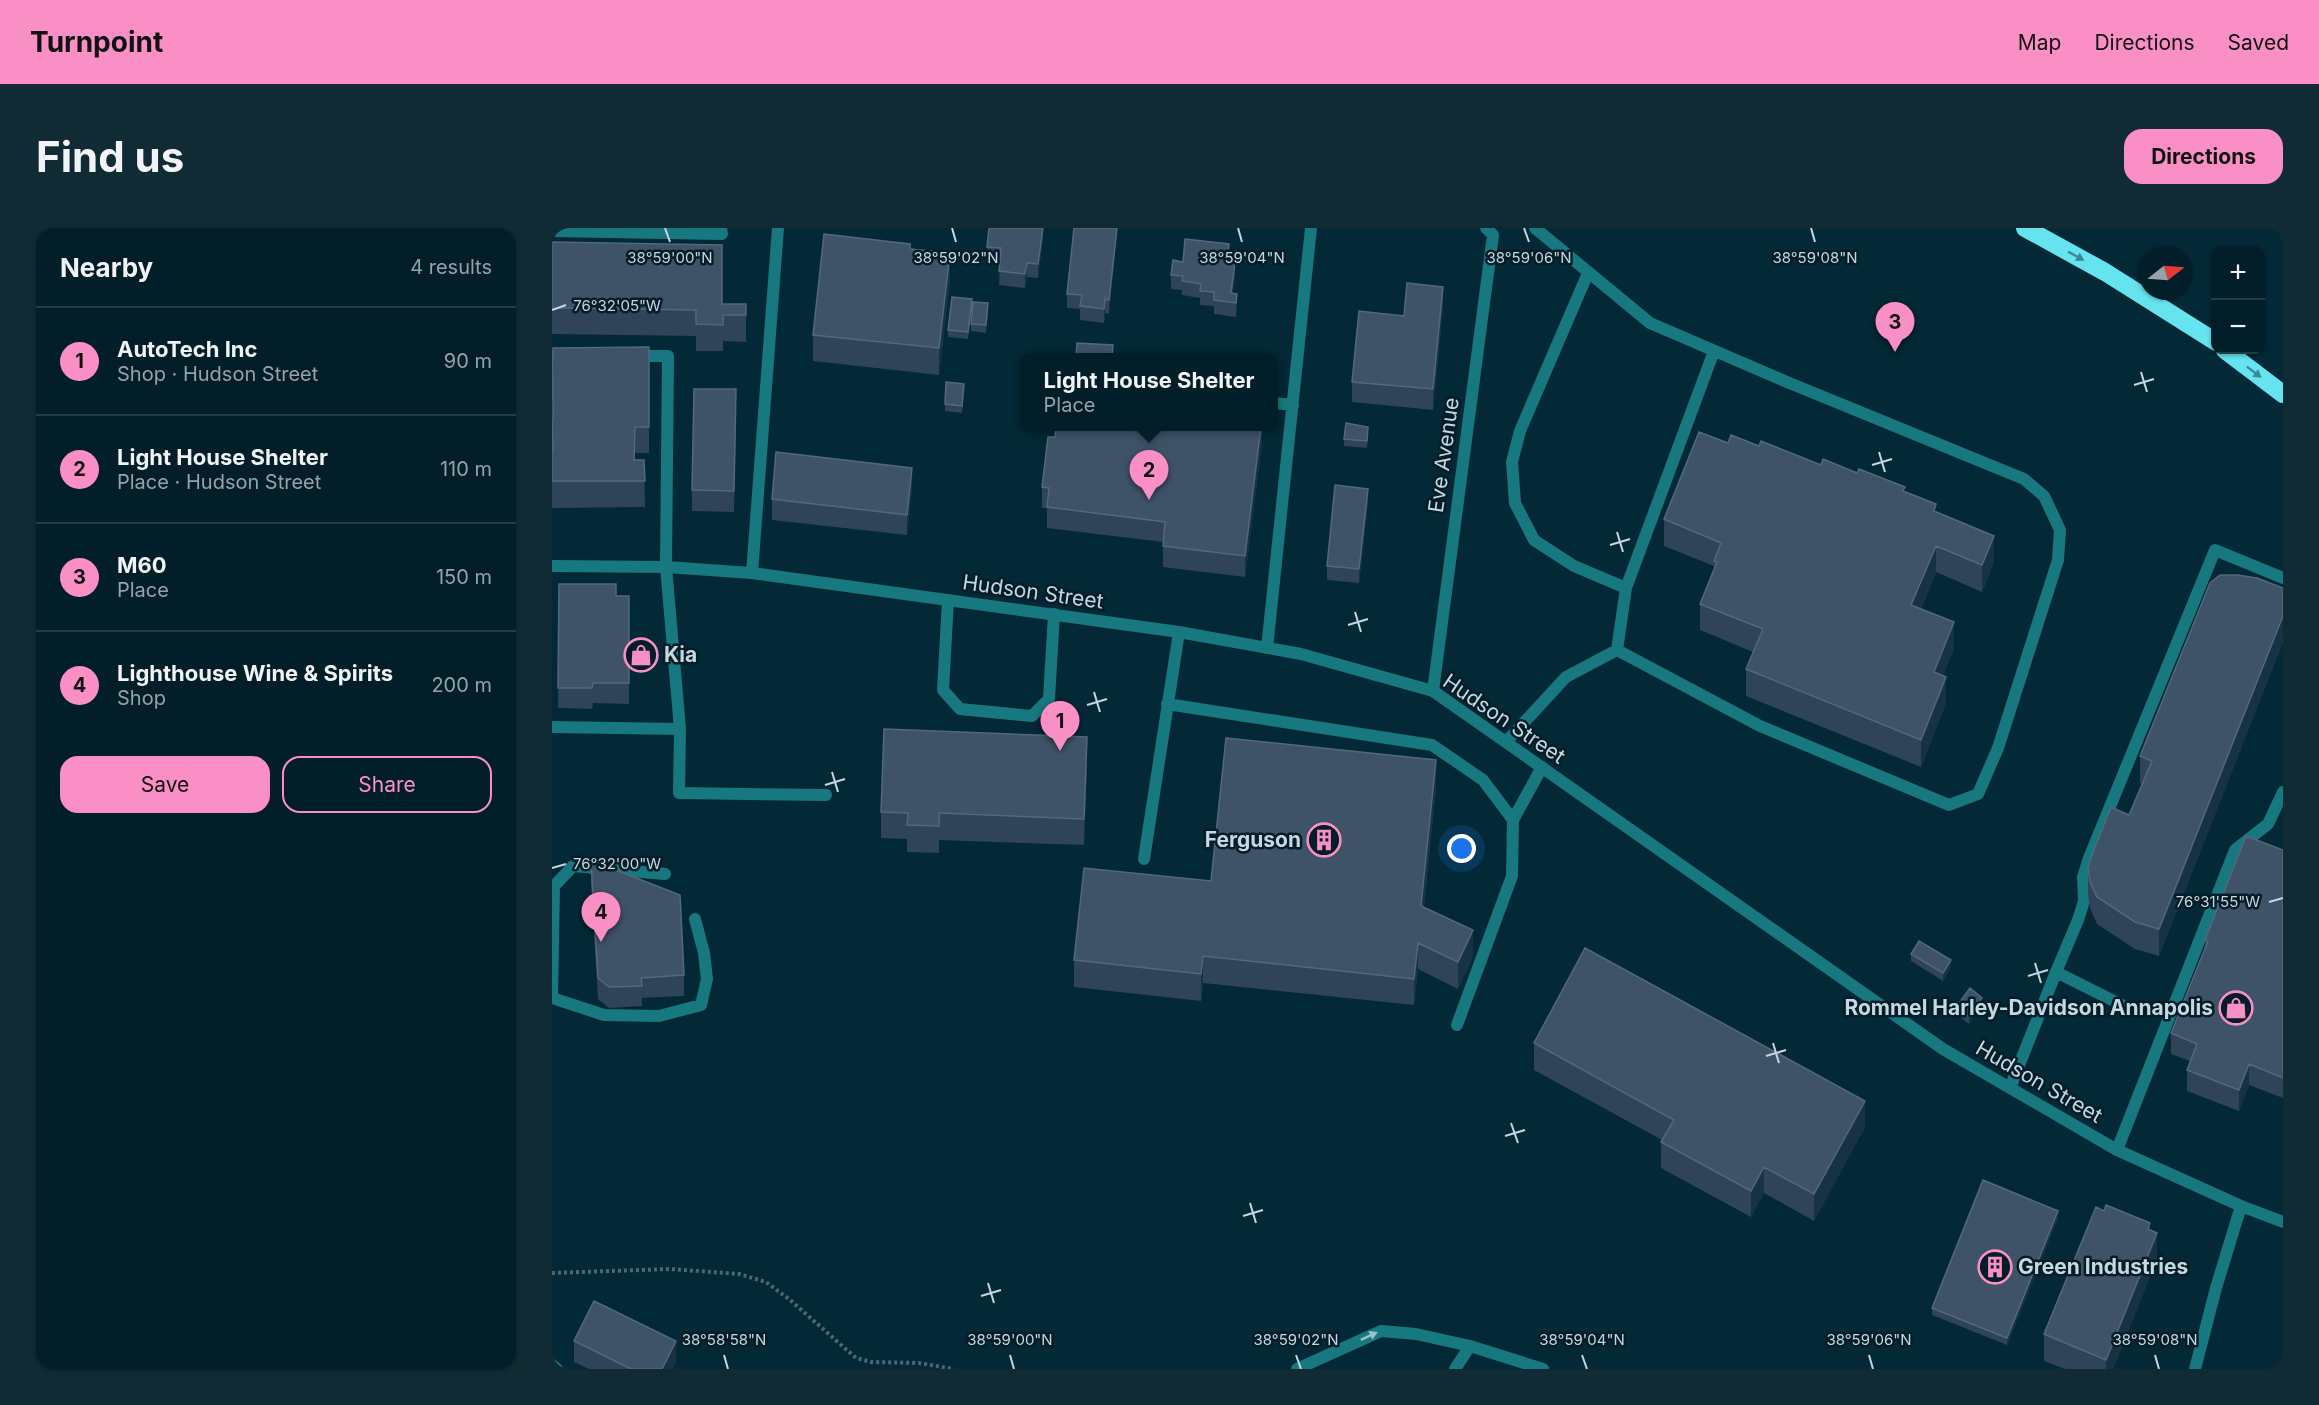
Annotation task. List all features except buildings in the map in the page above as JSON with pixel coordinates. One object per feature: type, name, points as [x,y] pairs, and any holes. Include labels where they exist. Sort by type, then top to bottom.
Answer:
[{"type":"highway","points":[[2025,228],[2105,272],[2211,339]]},
{"type":"highway","points":[[2230,354],[2283,394]]},
{"type":"street","points":[[552,231],[722,234],[722,228]]},
{"type":"street","points":[[752,573],[778,228]]},
{"type":"street","points":[[1267,648],[1311,228]]},
{"type":"street","name":"Eve Avenue","points":[[1433,691],[1493,235],[1486,228]]},
{"type":"street","points":[[1535,228],[1650,323],[2024,479],[2044,496],[2060,531],[2058,560],[1998,748],[1978,794],[1949,805],[1760,726],[1617,650]]},
{"type":"street","points":[[1588,273],[1520,431],[1512,462],[1515,503],[1534,540],[1574,566],[1626,588]]},
{"type":"street","points":[[1617,650],[1626,588],[1714,351]]},
{"type":"street","points":[[622,356],[668,356],[666,567],[680,729],[680,793],[826,795]]},
{"type":"street","points":[[1278,404],[1293,405]]},
{"type":"street","points":[[2010,1088],[2078,920],[2084,901],[2083,877],[2089,858],[2215,549],[2283,578]]},
{"type":"street","name":"Hudson Street","points":[[552,566],[666,567],[752,573],[1054,614],[1179,632],[1301,654],[1433,691],[1943,1048],[2118,1150],[2241,1206],[2283,1222]]},
{"type":"street","points":[[948,600],[943,690],[960,709],[1032,716],[1049,699],[1054,614]]},
{"type":"street","points":[[1144,859],[1179,632]]},
{"type":"street","points":[[1506,742],[1566,677],[1617,650]]},
{"type":"street","points":[[1167,704],[1432,745],[1483,780],[1513,820]]},
{"type":"street","points":[[552,727],[680,729]]},
{"type":"street","points":[[1457,1025],[1512,876],[1513,820],[1542,767]]},
{"type":"street","points":[[2118,1150],[2235,850],[2268,824],[2283,792]]},
{"type":"street","points":[[664,874],[573,866],[554,886],[552,998],[604,1015],[659,1016],[701,1005],[707,979],[704,953],[695,919]]},
{"type":"street","points":[[2056,972],[2134,1011]]},
{"type":"street","points":[[2196,1369],[2216,1288],[2241,1206]]},
{"type":"street","points":[[1297,1369],[1381,1331],[1416,1334],[1470,1346],[1542,1369]]},
{"type":"street","points":[[1455,1369],[1470,1346]]},
{"type":"street","points":[[552,1365],[557,1369]]},
{"type":"path","points":[[552,1273],[670,1269],[739,1274],[766,1282],[789,1299],[856,1358],[871,1362],[919,1363],[954,1369]]},
{"type":"place","name":"M60","points":[[1895,352]]},
{"type":"place","name":"Light House Shelter","points":[[1149,500]]},
{"type":"place","name":"Kia","points":[[641,655]]},
{"type":"place","name":"AutoTech Inc","points":[[1060,751]]},
{"type":"place","name":"Ferguson","points":[[1324,840]]},
{"type":"place","name":"Lighthouse Wine & Spirits","points":[[601,942]]},
{"type":"place","name":"Rommel Harley-Davidson Annapolis","points":[[2236,1008]]},
{"type":"place","name":"Green Industries","points":[[1995,1267]]}]
